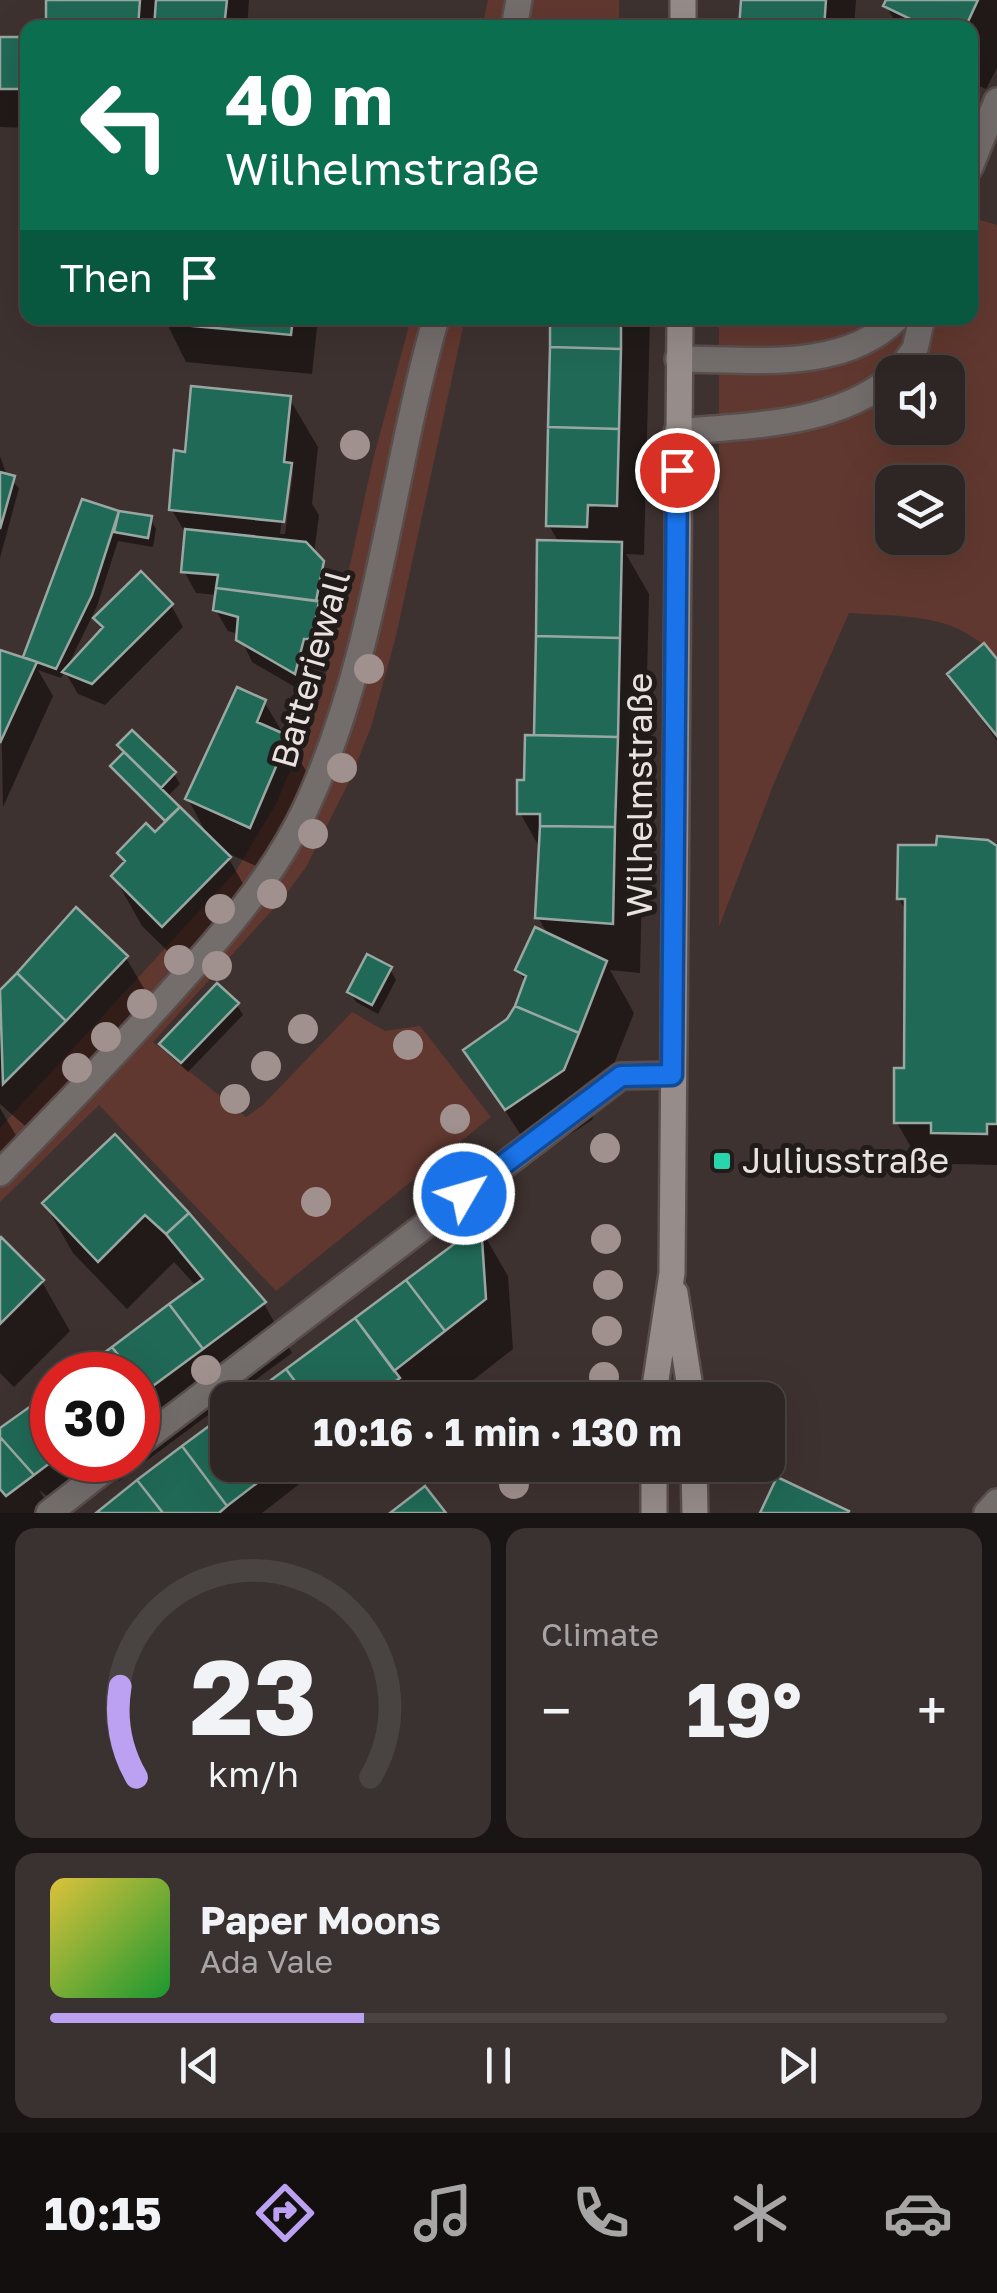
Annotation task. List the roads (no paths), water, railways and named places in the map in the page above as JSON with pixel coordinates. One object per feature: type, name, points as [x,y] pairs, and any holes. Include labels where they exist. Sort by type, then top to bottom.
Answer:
[{"type":"main road","name":"Wilhelmstraße","points":[[656,1382],[672,1273],[680,325]]},
{"type":"main road","name":"Wilhelmstraße","points":[[672,1273],[689,1382]]},
{"type":"main road","points":[[654,1482],[654,1513]]},
{"type":"main road","points":[[695,1482],[696,1513]]},
{"type":"street","points":[[978,147],[997,101]]},
{"type":"street","name":"Batteriewall","points":[[0,1172],[212,946],[245,906],[305,809],[334,739],[354,667],[434,325]]},
{"type":"street","points":[[678,358],[773,359],[842,351],[866,342],[887,325]]},
{"type":"street","points":[[910,355],[920,325]]},
{"type":"street","points":[[677,432],[810,416],[866,400],[875,392]]},
{"type":"street","points":[[160,1427],[621,1076],[672,1075]]},
{"type":"street","points":[[49,1513],[89,1482]]},
{"type":"street","points":[[987,1513],[997,1502]]},
{"type":"place","name":"Juliusstraße","points":[[722,1161]]}]
